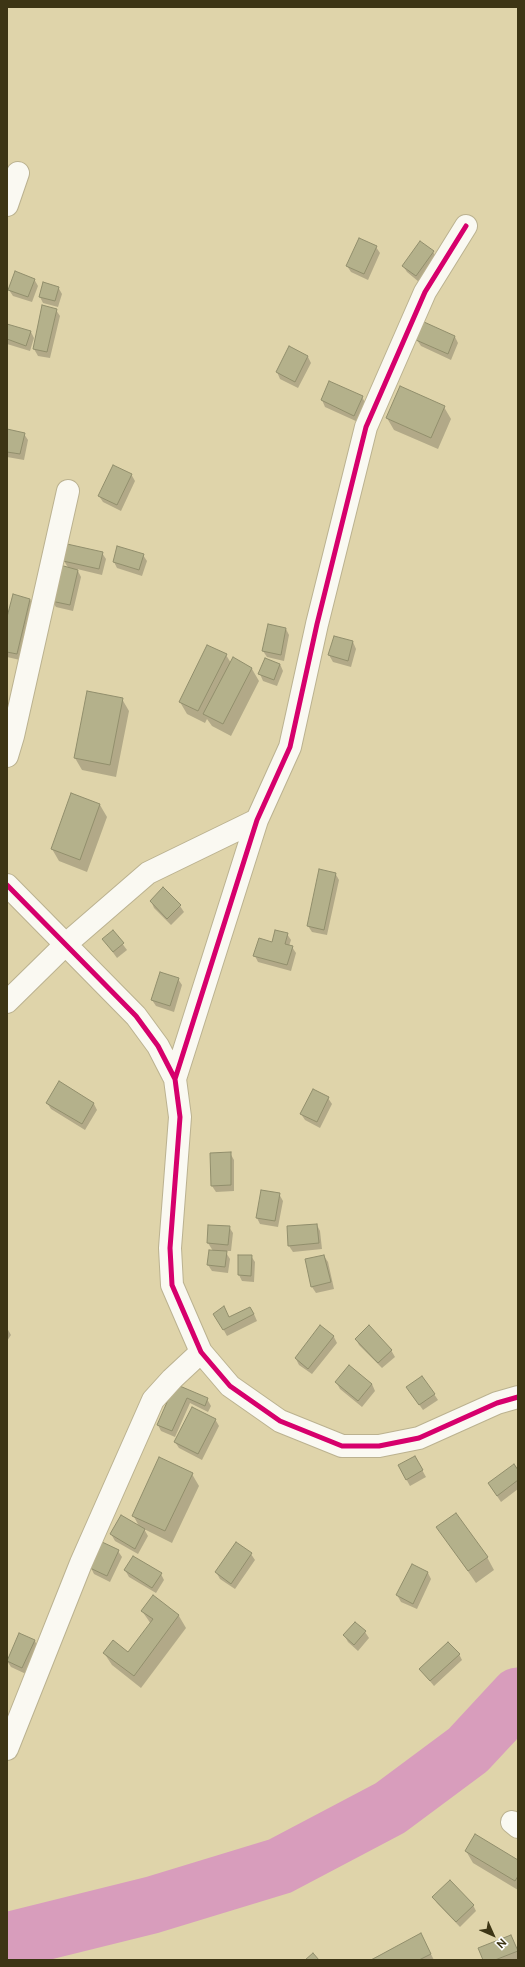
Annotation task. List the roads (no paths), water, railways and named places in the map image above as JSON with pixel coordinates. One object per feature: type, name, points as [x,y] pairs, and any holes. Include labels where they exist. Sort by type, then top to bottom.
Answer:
[{"type":"street","points":[[7,205],[18,173]]},
{"type":"street","points":[[175,1079],[257,820],[290,747],[316,624],[366,427],[425,292],[466,226]]},
{"type":"street","points":[[7,756],[15,729],[68,491]]},
{"type":"street","points":[[7,1002],[66,944],[148,873],[257,820]]},
{"type":"street","points":[[7,885],[136,1016],[158,1046],[175,1079],[180,1117],[170,1248],[172,1285],[201,1352],[230,1386],[280,1421],[342,1446],[379,1446],[419,1438],[497,1403],[518,1397]]},
{"type":"street","points":[[7,1749],[81,1564],[153,1400],[172,1379],[201,1352]]},
{"type":"waterway","points":[[7,1941],[152,1905],[280,1866],[390,1808],[468,1750],[518,1696]]}]
